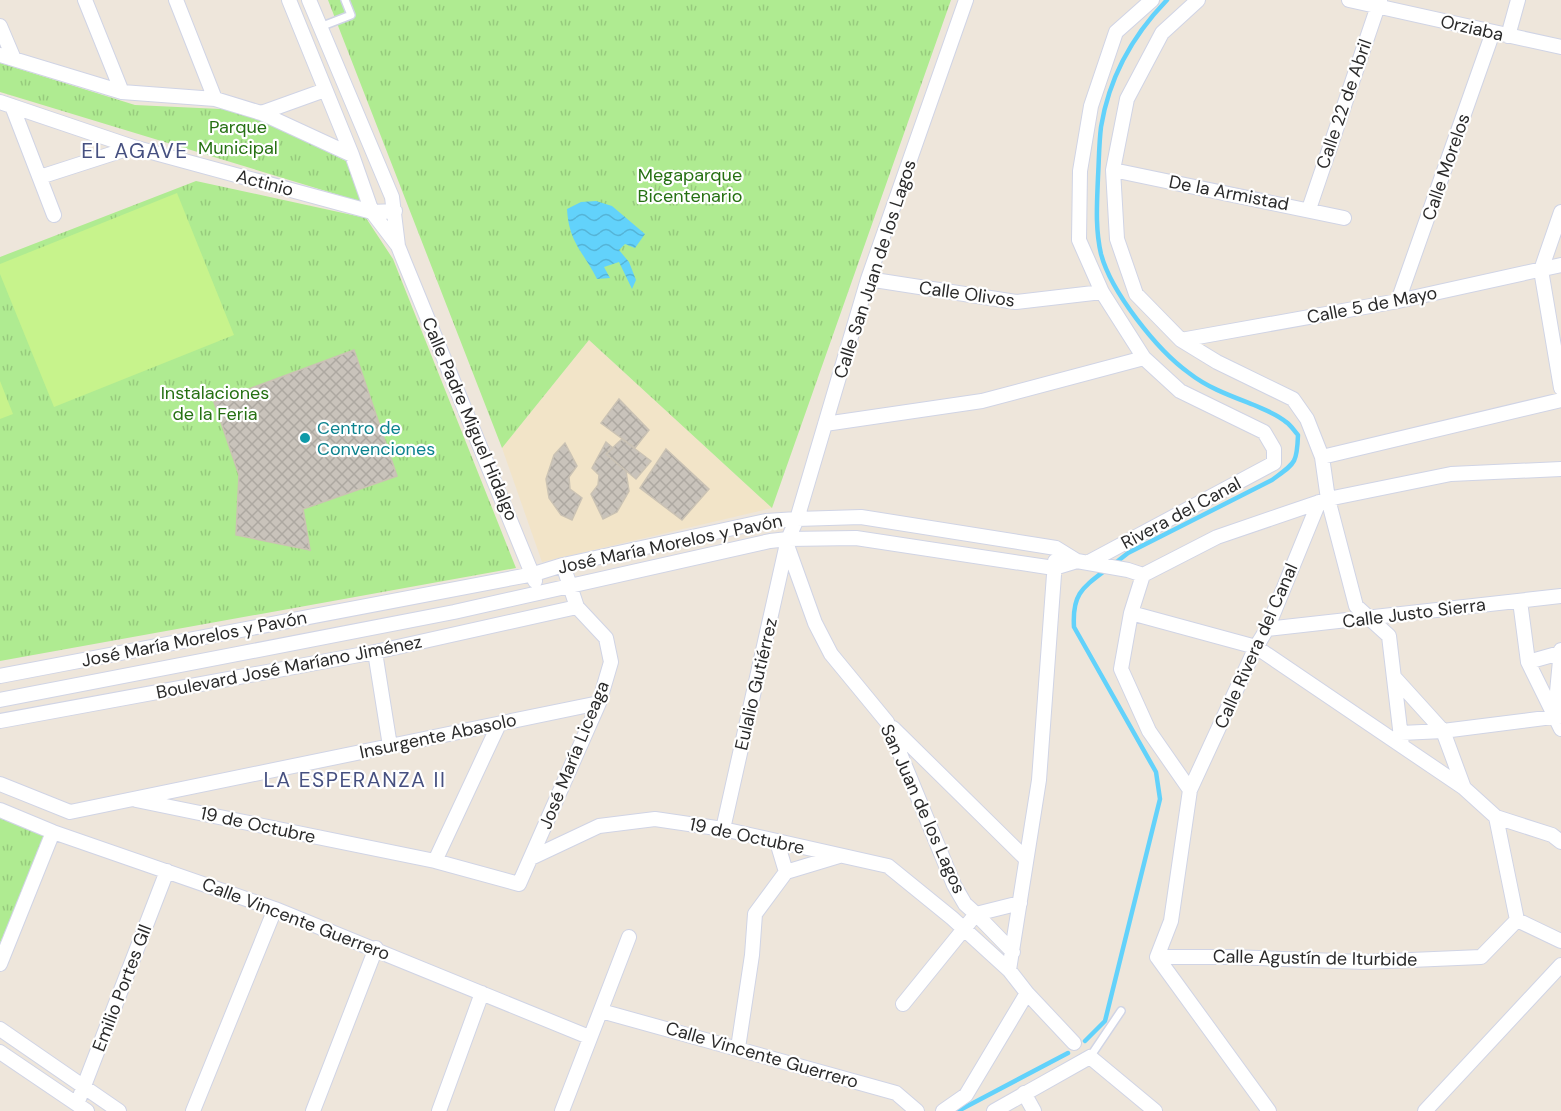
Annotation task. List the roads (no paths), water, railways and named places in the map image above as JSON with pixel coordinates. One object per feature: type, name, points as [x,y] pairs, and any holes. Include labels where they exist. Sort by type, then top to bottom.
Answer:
[{"type":"street","points":[[86,0],[122,92]]},
{"type":"street","points":[[176,0],[215,99]]},
{"type":"street","name":"Calle Padre Miguel Hidalgo","points":[[289,0],[352,155],[372,212],[398,246],[534,574],[538,593]]},
{"type":"street","name":"Calle Padre Miguel Hidalgo","points":[[309,0],[392,197],[398,246]]},
{"type":"street","name":"Calle San Juan de los Lagos","points":[[788,542],[868,279],[966,0]]},
{"type":"street","points":[[825,424],[982,401],[1144,358],[1102,292],[1079,240],[1080,171],[1091,105],[1116,32],[1152,0]]},
{"type":"street","points":[[1198,0],[1162,33],[1127,99],[1113,170],[1117,239],[1136,294],[1181,340],[1216,362],[1293,399],[1307,419],[1322,457],[1323,501],[1356,606],[1389,636],[1401,740]]},
{"type":"street","name":"Orziaba","points":[[1349,0],[1378,3],[1561,47]]},
{"type":"street","points":[[1508,36],[1518,0]]},
{"type":"street","name":"Calle 22 de Abril","points":[[1308,209],[1378,3]]},
{"type":"street","points":[[0,26],[14,59]]},
{"type":"street","name":"Calle Morelos","points":[[1398,301],[1493,32]]},
{"type":"street","points":[[0,55],[122,92],[215,99],[261,112],[352,155]]},
{"type":"street","points":[[261,112],[325,90]]},
{"type":"street","points":[[6,104],[40,177],[54,215]]},
{"type":"street","name":"Actinio","points":[[6,104],[133,147],[372,212],[395,211]]},
{"type":"street","points":[[40,177],[133,147]]},
{"type":"street","name":"De la Armistad","points":[[1113,170],[1344,218]]},
{"type":"street","points":[[1561,212],[1541,270],[1561,388]]},
{"type":"street","name":"Calle 5 de Mayo","points":[[1181,340],[1398,301],[1561,265]]},
{"type":"street","name":"Calle Olivos","points":[[868,279],[1016,302],[1102,292]]},
{"type":"street","name":"Rivera del Canal","points":[[1086,562],[1274,463],[1274,449],[1264,432],[1180,391],[1144,358]]},
{"type":"street","points":[[1322,457],[1561,400]]},
{"type":"street","points":[[1190,790],[1149,731],[1121,669],[1131,613],[1143,575],[1217,537],[1323,501],[1451,474],[1561,469]]},
{"type":"street","name":"Calle Rivera del Canal","points":[[1157,957],[1171,921],[1190,790],[1256,647],[1267,629],[1323,501]]},
{"type":"street","name":"José María Morelos y Pavón","points":[[0,676],[534,574],[563,565],[766,521],[861,517],[1056,548],[1086,562]]},
{"type":"street","name":"José María Morelos y Pavón","points":[[0,700],[454,612],[770,541],[856,538],[1054,568],[1086,562]]},
{"type":"street","name":"San Juan de los Lagos","points":[[788,542],[815,623],[831,654],[887,723],[954,885],[965,904],[1013,952]]},
{"type":"street","name":"Eulalio Gutiérrez","points":[[723,829],[788,542]]},
{"type":"street","points":[[1009,970],[1039,780],[1056,548]]},
{"type":"street","points":[[1086,562],[1143,575]]},
{"type":"street","name":"José María Liceaga","points":[[519,884],[599,703],[611,662],[606,638],[577,607],[563,565]]},
{"type":"street","name":"Calle Justo Sierra","points":[[1267,629],[1561,596]]},
{"type":"street","points":[[1520,601],[1528,662],[1558,715]]},
{"type":"street","name":"Boulevard José Maríano Jiménez","points":[[0,721],[375,652],[577,607]]},
{"type":"street","points":[[1131,613],[1256,647],[1401,740],[1464,788],[1496,817],[1552,835],[1561,842]]},
{"type":"street","points":[[375,652],[390,746]]},
{"type":"street","points":[[1528,662],[1561,652],[1558,715],[1561,729]]},
{"type":"street","points":[[1395,678],[1443,731],[1464,788]]},
{"type":"street","name":"Insurgente Abasolo","points":[[136,800],[599,703]]},
{"type":"street","points":[[1401,740],[1443,731],[1558,715]]},
{"type":"street","points":[[887,723],[1026,859]]},
{"type":"street","points":[[435,861],[499,724]]},
{"type":"street","name":"19 de Octubre","points":[[0,784],[70,812],[136,800],[435,861],[519,884]]},
{"type":"street","name":"Calle Vincente Guerrero","points":[[0,810],[53,831],[275,909],[376,948],[589,1037]]},
{"type":"street","points":[[1496,817],[1517,920],[1561,941]]},
{"type":"street","name":"19 de Octubre","points":[[531,858],[599,826],[655,819],[723,829],[888,866],[952,918],[1009,970],[1027,993],[1074,1043]]},
{"type":"street","points":[[0,964],[53,831]]},
{"type":"street","points":[[777,842],[786,872]]},
{"type":"street","points":[[738,1048],[752,955],[755,914],[786,872],[841,856]]},
{"type":"street","name":"Emilio Portes GIl","points":[[82,1108],[83,1087],[167,871]]},
{"type":"street","points":[[903,1004],[976,914],[1020,903]]},
{"type":"street","points":[[193,1111],[275,909]]},
{"type":"street","name":"Calle Agustín de Iturbide","points":[[1157,957],[1232,957],[1364,962],[1481,957],[1517,920]]},
{"type":"street","points":[[562,1111],[629,937]]},
{"type":"street","points":[[313,1111],[376,948]]},
{"type":"street","points":[[1157,957],[1269,1111]]},
{"type":"street","points":[[1425,1111],[1561,966]]},
{"type":"street","points":[[439,1111],[482,993]]},
{"type":"street","points":[[943,1111],[966,1095],[1027,993]]},
{"type":"street","name":"Calle Vincente Guerrero","points":[[602,1011],[897,1093],[917,1111]]},
{"type":"street","points":[[0,1029],[119,1111]]},
{"type":"street","points":[[0,1052],[82,1108]]},
{"type":"street","points":[[994,1111],[1090,1057],[1155,1111]]},
{"type":"street","points":[[1024,1093],[1034,1111]]},
{"type":"lane","points":[[320,27],[351,15],[345,0]]},
{"type":"lane","points":[[1090,1057],[1121,1011]]},
{"type":"water","points":[[596,201],[612,206],[645,234],[635,248],[625,244],[619,250],[629,262],[636,280],[632,289],[619,262],[604,267],[610,278],[597,279],[574,239],[567,209],[581,202]]},
{"type":"waterway","points":[[1114,564],[1128,553],[1272,480],[1293,462],[1298,445],[1298,435],[1282,419],[1204,383],[1176,363],[1150,335],[1125,302],[1114,285],[1101,254],[1097,206],[1100,139],[1105,109],[1124,58],[1143,28],[1167,0]]},
{"type":"waterway","points":[[1085,1041],[1105,1021],[1160,799],[1156,772],[1074,627],[1075,607],[1080,593],[1107,569]]},
{"type":"waterway","points":[[958,1111],[1068,1053]]},
{"type":"place","name":"Centro de Convenciones","points":[[305,438]]},
{"type":"district","name":"EL AGAVE","points":[[135,151]]},
{"type":"district","name":"LA ESPERANZA II","points":[[355,780]]},
{"type":"park label","name":"Parque Municipal","points":[[238,137]]},
{"type":"park label","name":"Megaparque Bicentenario","points":[[690,186]]},
{"type":"park label","name":"Instalaciones de la Feria","points":[[215,403]]}]
